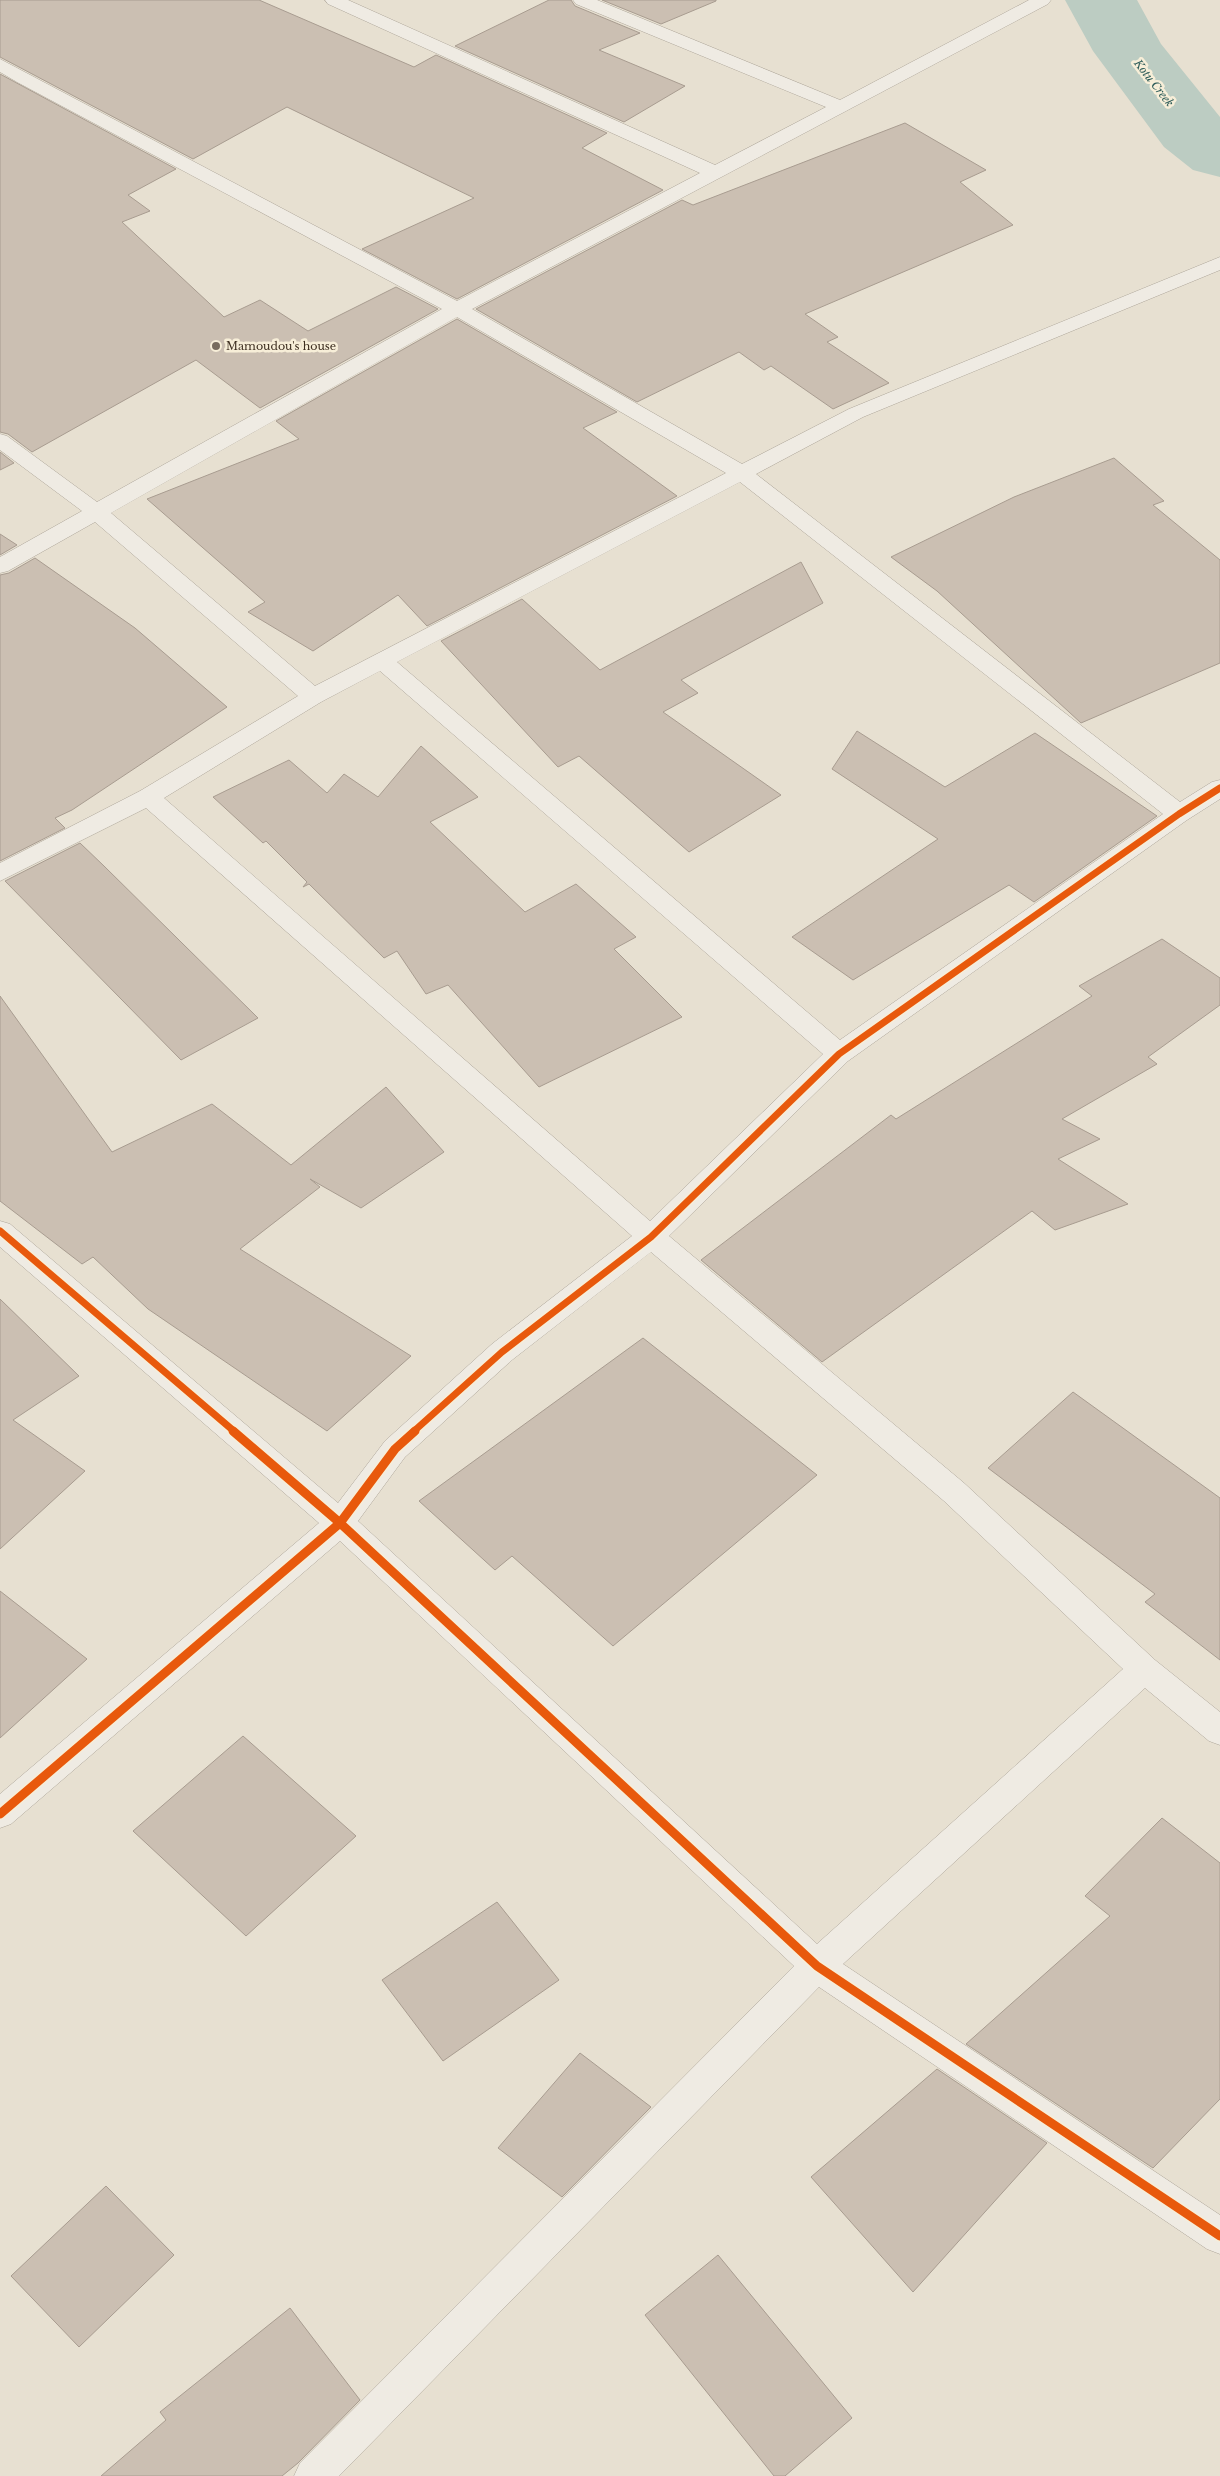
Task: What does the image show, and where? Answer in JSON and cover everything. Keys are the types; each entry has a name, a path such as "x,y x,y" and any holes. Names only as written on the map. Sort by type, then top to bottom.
{"street":[{"path":"334,0 716,173"},
{"path":"582,0 839,106"},
{"path":"0,566 98,513 457,309 1042,0"},
{"path":"0,64 457,309 742,473 1179,814"},
{"path":"0,873 148,797 313,697 856,413 1220,263"},
{"path":"0,440 98,513 313,697"},
{"path":"383,662 839,1054"},
{"path":"0,1814 340,1523 396,1449 502,1352 651,1237 839,1054 1179,814 1220,788"},
{"path":"148,797 651,1237 954,1492 1144,1669 1220,1731"},
{"path":"0,1231 340,1523 817,1966 1220,2236"},
{"path":"313,2476 817,1966 1144,1669"}],"building":[{"path":"0,0 259,0 414,67 436,55 607,133 582,148 663,190 457,299 362,249 474,198 287,107 193,159 0,57"},
{"path":"549,0 571,0 575,6 640,33 599,50 685,86 624,122 455,46"},
{"path":"602,0 716,0 716,1 661,24"},
{"path":"0,74 176,169 128,195 150,211 122,222 224,317 260,300 308,331 396,287 438,309 260,408 196,360 32,452 8,434 0,432"},
{"path":"905,123 986,170 960,182 1013,225 805,314 838,337 827,342 889,383 833,409 771,366 764,370 739,352 637,402 476,309 682,200 693,205"},
{"path":"457,319 617,412 583,428 677,496 427,626 398,595 313,651 248,612 265,602 147,499 299,439 276,421"},
{"path":"0,452 14,463 0,470"},
{"path":"1114,458 1164,501 1153,505 1220,560 1220,663 1081,723 937,591 891,557 1014,497"},
{"path":"0,534 17,545 0,555"},
{"path":"35,558 135,628 227,707 72,810 55,818 65,828 0,861 0,575 9,573"},
{"path":"801,562 823,603 681,680 698,693 663,712 781,795 689,852 579,756 558,767 441,641 522,599 600,670"},
{"path":"857,731 945,787 1035,733 1157,816 1034,902 1009,885 853,980 792,937 938,839 832,769"},
{"path":"421,746 478,797 430,822 525,912 576,884 636,937 614,949 682,1017 539,1087 448,985 426,994 397,951 384,958 309,884 303,887 307,882 266,841 263,843 213,797 289,760 327,793 344,774 378,797"},
{"path":"80,843 258,1018 181,1060 5,881"},
{"path":"1162,939 1220,978 1220,1005 1148,1057 1157,1064 1062,1119 1100,1139 1058,1159 1128,1204 1055,1230 1032,1211 822,1362 701,1260 891,1115 896,1119 1092,996 1079,986"},
{"path":"0,996 112,1152 212,1104 291,1165 386,1087 444,1152 361,1208 310,1179 320,1187 240,1249 411,1356 327,1431 148,1309 93,1257 82,1264 0,1201"},
{"path":"0,1299 79,1376 13,1420 85,1471 0,1549"},
{"path":"643,1338 817,1475 613,1646 512,1556 495,1570 419,1501"},
{"path":"1073,1392 1220,1498 1220,1660 1145,1602 1155,1594 988,1468"},
{"path":"0,1591 87,1659 0,1738"},
{"path":"243,1736 356,1836 246,1936 133,1831"},
{"path":"1162,1818 1220,1863 1220,2099 1153,2168 966,2044 1110,1916 1085,1896"},
{"path":"497,1902 559,1980 443,2061 382,1980"},
{"path":"580,2053 651,2107 562,2197 498,2148"},
{"path":"937,2069 1047,2143 913,2292 811,2177"},
{"path":"106,2186 174,2255 79,2347 11,2276"},
{"path":"718,2255 852,2418 785,2476 774,2476 645,2315"},
{"path":"290,2308 360,2400 298,2463 282,2476 101,2476 166,2420 160,2412"}],"waterway":[{"name":"Kotu Creek","path":"1101,0 1129,51 1191,131 1220,154"}],"cycle path":[{"path":"0,1814 340,1523 395,1449 502,1352 651,1237 839,1054 1179,814 1220,788"},
{"path":"0,1231 340,1523 817,1966 1220,2236"}],"place":[{"name":"Mamoudou's house","path":"216,346"}]}
